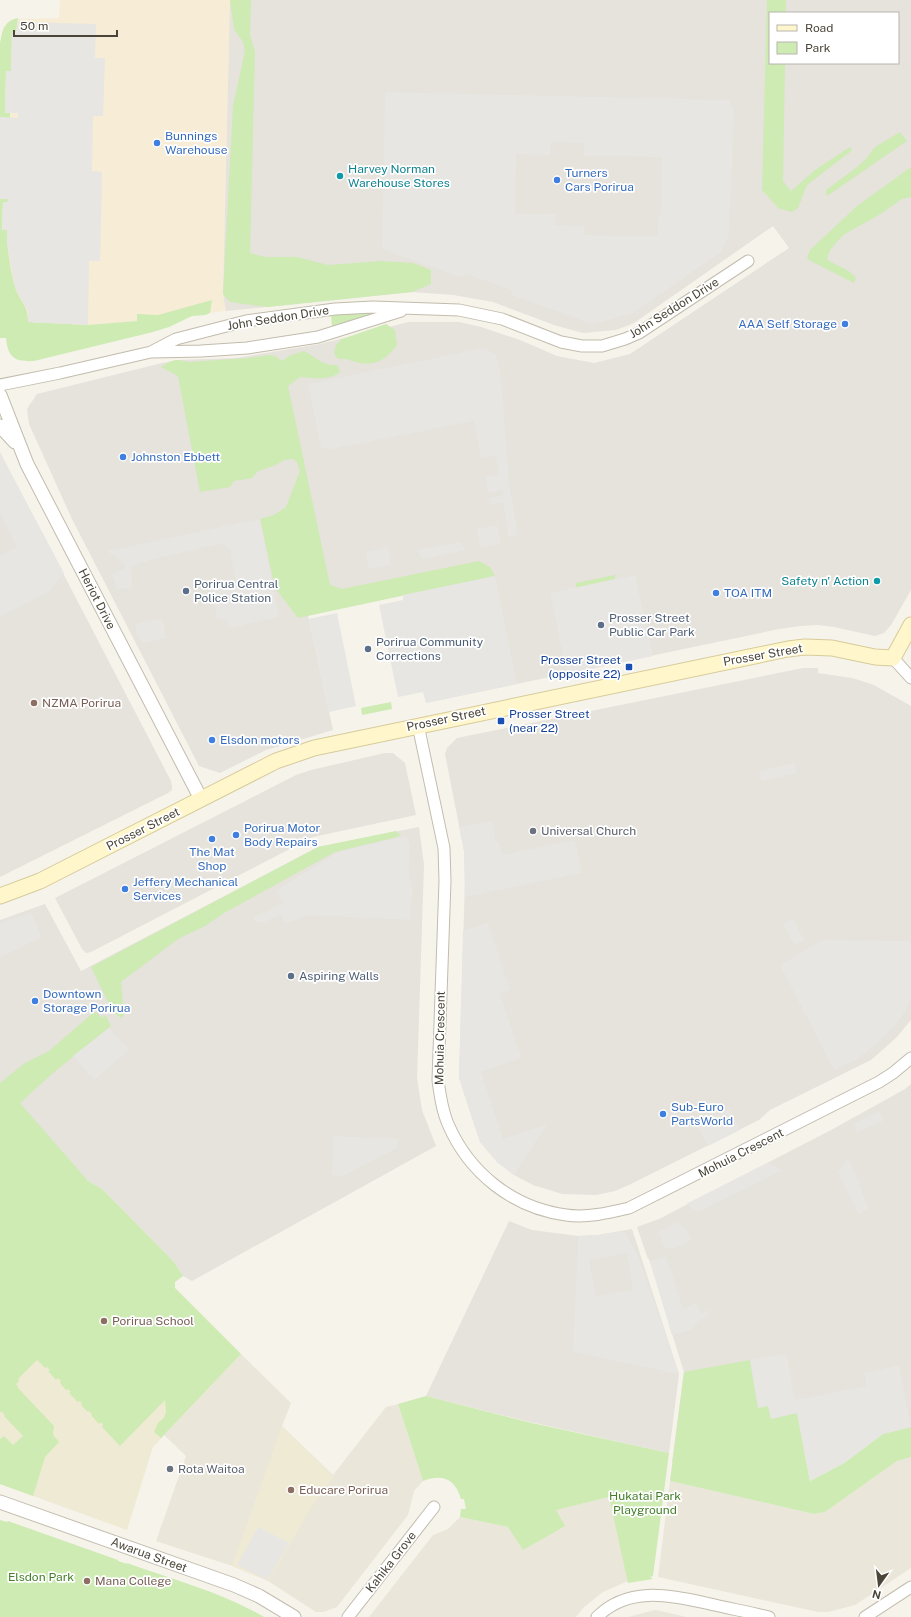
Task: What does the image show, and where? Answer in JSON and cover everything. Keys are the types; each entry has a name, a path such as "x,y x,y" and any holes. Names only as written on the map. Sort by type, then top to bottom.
{"main road":[{"path":"893,658 911,625"},
{"name":"Prosser Street","path":"0,896 40,881 276,761 336,743 788,649 805,647 832,648 875,657 893,658"}],"street":[{"name":"John Seddon Drive","path":"151,352 176,339 246,321 335,309 373,307 459,310 502,319 561,342 582,346 602,346 639,333 748,260"},
{"name":"John Seddon Drive","path":"0,385 151,352 247,348 318,337 410,308"},
{"name":"Heriot Drive","path":"0,395 19,446 201,799"},
{"path":"0,426 19,446"},
{"path":"893,658 911,678"},
{"name":"Mohuia Crescent","path":"418,725 444,848 445,881 438,1080 440,1099 448,1124 462,1150 488,1181 508,1195 533,1207 565,1215 595,1215 629,1208 646,1201 879,1082 911,1058"},
{"name":"Awarua Street","path":"0,1502 234,1585 258,1596 294,1617"},
{"name":"Kahika Grove","path":"348,1617 434,1507"},
{"path":"865,1617 911,1587"},
{"path":"597,1617 613,1605 627,1598 651,1594 672,1596 769,1617"}],"shaded area":[{"path":"60,0 230,0 223,294 226,311 91,325 34,322 0,338 0,45 3,29 8,22 15,19 59,18"},
{"path":"230,0 911,0 911,590 891,625 884,633 875,636 834,627 817,625 779,629 426,703 403,595 308,615 333,730 266,750 220,773 199,766 72,519 29,424 27,409 37,394 162,363 178,360 236,358 320,344 409,322 459,322 481,327 520,340 557,356 594,363 630,354 789,248 773,226 634,323 616,330 583,333 554,325 493,302 453,295 412,292 226,311 223,294"},
{"path":"18,22 96,24 95,58 105,58 103,116 93,116 92,171 102,172 102,185 100,261 89,261 88,325 28,322 28,311 15,288 7,243 7,230 2,230 3,202 8,202 7,199 0,199 0,117 18,118 18,113 5,113 6,71 11,71 12,33 16,32"},
{"path":"385,92 728,100 734,108 729,235 721,252 633,313 592,324 512,295 512,290 466,274 459,277 382,249","holes":["551,142 584,143 584,156 662,157 661,216 658,217 658,236 585,235 584,226 555,225 555,214 515,214 516,154 550,155"]},
{"path":"484,348 496,355 501,377 509,482 518,535 509,537 503,502 491,505 489,498 503,495 502,490 488,493 485,477 499,474 496,456 481,458 474,421 332,449 321,448 308,384"},
{"path":"0,452 171,781 172,790 0,877"},
{"path":"0,453 64,573 50,591 0,617 0,556 17,547 0,514"},
{"path":"260,519 279,617 229,628 227,620 217,619 211,589 236,583 230,550 226,546 219,544 150,560 132,566 131,576 133,587 117,590 112,574 126,568 120,560 107,551"},
{"path":"497,525 501,543 480,547 477,529"},
{"path":"460,542 466,550 422,559 416,550"},
{"path":"388,547 391,565 369,569 366,552"},
{"name":"Prosser Street Public Car Park","path":"635,575 653,656 567,674 550,593"},
{"path":"495,576 517,684 426,703 423,692 398,697 379,605 403,600 403,595"},
{"path":"337,613 356,706 329,712 309,619"},
{"path":"162,619 166,638 142,643 137,634 135,624"},
{"path":"803,668 818,668 818,673 852,678 874,685 911,706 911,1020 896,1038 871,1060 770,1110 759,1120 615,1191 596,1195 562,1194 533,1185 514,1175 497,1162 480,1142 459,1078 465,880 464,851 445,754 447,748 457,738"},
{"path":"385,753 393,753 405,763 416,815 313,837 91,952 86,953 82,949 55,898 296,775 311,770"},
{"path":"795,763 797,773 761,781 759,771"},
{"path":"492,821 496,842 499,842 502,855 575,840 582,873 465,897 464,851 459,827"},
{"path":"419,827 424,865 417,1078 422,1110 436,1146 192,1281 183,1276 173,1261 102,1189 88,1181 0,1104 0,920 45,904 81,971 318,847"},
{"path":"406,836 410,844 409,869 412,891 410,920 309,915 284,924 281,915 264,922 256,922 253,918 283,903 277,890 338,852"},
{"path":"31,913 42,937 0,957 0,923"},
{"path":"793,919 804,940 794,945 783,924"},
{"path":"488,923 510,990 500,993 521,1058 481,1072 503,1139 547,1124 514,1175 497,1162 480,1142 459,1078 463,930"},
{"path":"823,940 909,941 911,944 911,1000 906,1010 896,1024 877,1044 855,1060 834,1070 780,965"},
{"path":"109,1028 129,1050 94,1080 73,1056"},
{"path":"911,1084 911,1437 672,1462 684,1372 649,1259 637,1227 659,1219 833,1129 905,1089"},
{"name":"Porirua School","path":"0,1104 88,1181 102,1189 173,1261 183,1276 175,1282 175,1288 241,1354 153,1447 127,1530 0,1484"},
{"path":"729,1109 740,1130 708,1146 697,1125"},
{"path":"879,1111 884,1120 857,1133 853,1124"},
{"path":"333,1136 398,1139 397,1148 343,1176 332,1175"},
{"path":"848,1158 857,1177 868,1209 859,1215 838,1172"},
{"path":"767,1163 783,1170 698,1212 686,1204"},
{"path":"509,1221 532,1230 578,1236 598,1235 632,1229 679,1374 669,1453 526,1421 426,1396"},
{"path":"678,1222 687,1231 692,1240 673,1249 664,1248 659,1232"},
{"path":"624,1231 638,1255 679,1374 573,1352 578,1236","holes":["627,1253 633,1290 596,1296 589,1260"]},
{"path":"666,1256 683,1309 696,1303 701,1313 707,1310 710,1315 699,1321 690,1330 672,1335 650,1261"},
{"path":"241,1354 291,1403 282,1426 333,1475 386,1407 398,1404 423,1481 414,1491 408,1515 337,1607 323,1612 316,1612 268,1581 232,1566 156,1541 186,1456 164,1435"},
{"path":"786,1354 795,1400 866,1386 864,1373 899,1365 911,1427 883,1434 844,1463 810,1481 797,1413 771,1419 768,1406 758,1408 750,1360"},
{"name":"Educare Porirua","path":"282,1426 334,1477 313,1504 269,1581 232,1566"},
{"path":"911,1457 911,1568 855,1605 828,1612 818,1612 658,1577 670,1481 814,1514 825,1512 897,1461"},
{"path":"609,1497 628,1581 603,1592 583,1608 576,1617 369,1617 433,1535 448,1529 460,1517 508,1527 555,1510"},
{"path":"258,1527 289,1543 268,1580 237,1565"},
{"path":"656,1610 687,1617 628,1617"}],"green space":[{"path":"230,0 251,0 250,35 255,52 250,253 265,257 297,257 328,265 381,261 413,263 431,270 431,284 412,292 268,307 230,302 223,294 233,106 245,51 243,42 234,29"},
{"path":"767,0 786,0 786,12 769,12 769,64 785,64 783,181 791,191 815,170 850,147 852,150 807,185 798,208 792,212 778,208 762,190"},
{"path":"18,18 16,32 12,34 11,71 6,71 5,113 10,113 10,118 0,117 0,45 6,24 13,19"},
{"path":"900,132 907,141 827,196 826,190 856,168 866,159 875,147"},
{"path":"911,167 911,197 902,199 879,215 843,235 830,250 827,259 853,275 856,278 854,283 807,259 810,250 857,206"},
{"path":"0,199 8,199 8,202 3,202 2,230 7,230 8,251 13,280 17,292 27,311 28,322 88,325 137,321 137,314 158,315 212,300 210,313 192,316 169,327 153,332 34,361 22,361 17,359 11,354 6,338 0,338"},
{"path":"375,312 375,314 332,327 331,314"},
{"path":"386,324 395,330 397,345 389,355 380,361 369,364 346,359 338,359 334,353 336,345 342,339"},
{"path":"304,351 323,363 337,365 340,372 326,378 300,377 288,386 330,585 342,589 479,561 490,567 495,576 298,618 275,588 260,519 274,515 286,507 300,471 298,464 294,459 284,460 276,465 258,471 252,478 234,481 230,487 200,492 178,376 161,367 171,361 177,360 188,362 269,355 275,356 282,361 289,356"},
{"path":"615,575 615,579 576,588 576,583"},
{"path":"391,702 392,709 362,715 361,708"},
{"path":"396,831 401,836 335,852 224,913 205,926 178,939 121,982 124,1016 121,1018 113,1012 91,967 318,847"},
{"name":"Porirua School","path":"97,1012 100,1017 106,1016 111,1026 53,1073 20,1103 88,1181 102,1189 173,1261 183,1276 175,1282 175,1288 241,1354 161,1438 154,1432 158,1423 164,1418 166,1412 165,1400 120,1446 102,1427 103,1425 101,1422 99,1424 91,1415 92,1414 81,1405 82,1403 79,1401 78,1402 69,1393 71,1392 68,1389 66,1390 60,1383 61,1381 58,1378 56,1380 48,1371 50,1370 47,1367 45,1368 37,1360 18,1379 19,1381 16,1384 18,1386 17,1387 54,1426 53,1435 59,1442 45,1457 33,1496 0,1484 0,1439 4,1436 13,1445 23,1436 4,1416 5,1415 0,1412 0,1083 25,1063 49,1051 93,1013"},
{"path":"750,1360 758,1407 768,1406 771,1419 797,1413 810,1481 844,1463 883,1434 911,1427 911,1457 897,1461 825,1512 814,1514 670,1481 684,1372"},
{"name":"Hukatai Park Playground","path":"426,1396 532,1423 669,1453 653,1576 650,1577 653,1579 628,1583 609,1497 556,1510 565,1526 523,1550 508,1527 460,1517 461,1509 466,1509 464,1499 461,1499 455,1486 451,1482 442,1478 423,1481 398,1404"},
{"name":"Elsdon Park","path":"0,1520 8,1521 118,1561 214,1593 264,1617 0,1617"}],"place":[{"name":"Bunnings Warehouse","path":"157,143"},
{"name":"Harvey Norman Warehouse Stores","path":"340,176"},
{"name":"Turners Cars Porirua","path":"557,180"},
{"name":"AAA Self Storage","path":"845,324"},
{"name":"Johnston Ebbett","path":"123,457"},
{"name":"Safety n' Action","path":"877,581"},
{"name":"Porirua Central Police Station","path":"186,591"},
{"name":"TOA ITM","path":"716,593"},
{"name":"Prosser Street Public Car Park","path":"601,625"},
{"name":"Porirua Community Corrections","path":"368,649"},
{"name":"Prosser Street (opposite 22)","path":"629,667"},
{"name":"NZMA Porirua","path":"34,703"},
{"name":"Prosser Street (near 22)","path":"501,721"},
{"name":"Elsdon motors","path":"212,740"},
{"name":"Universal Church","path":"533,831"},
{"name":"Porirua Motor Body Repairs","path":"236,835"},
{"name":"The Mat Shop","path":"212,839"},
{"name":"Jeffery Mechanical Services","path":"125,889"},
{"name":"Aspiring Walls","path":"291,976"},
{"name":"Downtown Storage Porirua","path":"35,1001"},
{"name":"Sub-Euro PartsWorld","path":"663,1114"},
{"name":"Porirua School","path":"104,1321"},
{"name":"Rota Waitoa","path":"170,1469"},
{"name":"Educare Porirua","path":"291,1490"},
{"name":"Mana College","path":"87,1581"}]}
